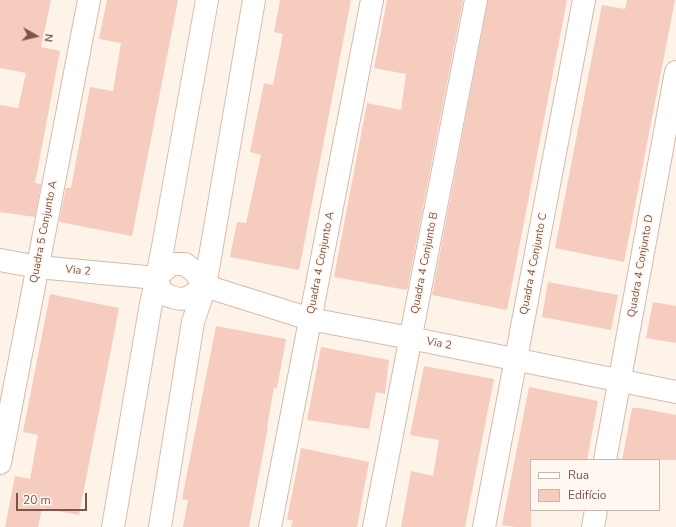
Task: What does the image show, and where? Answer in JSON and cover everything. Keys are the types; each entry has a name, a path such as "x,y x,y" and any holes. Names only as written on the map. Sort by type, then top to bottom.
{"street":[{"name":"Quadra 5 Conjunto A","path":"0,463 89,0"},
{"path":"113,527 150,309 162,252 207,0"},
{"path":"160,527 193,322 207,277 254,0"},
{"name":"Quadra 4 Conjunto A","path":"270,527 372,0"},
{"name":"Quadra 4 Conjunto B","path":"374,527 476,0"},
{"name":"Quadra 4 Conjunto C","path":"484,527 584,0"},
{"name":"Quadra 4 Conjunto D","path":"606,459 676,72"},
{"name":"Via 2","path":"0,260 38,267 156,278"},
{"path":"156,278 171,264 185,264 195,272 207,277"},
{"name":"Via 2","path":"207,277 310,319 676,392"},
{"path":"156,278 162,293 175,299 189,298 207,277"},
{"path":"593,527 596,511"}],"building":[{"path":"0,0 51,0 41,47 60,51 35,183 41,184 35,217 0,212 0,105 18,108 26,73 0,68"},
{"path":"107,0 178,0 132,236 59,222 66,188 71,188 90,87 113,91 121,43 99,39"},
{"path":"280,0 351,0 299,270 230,257 237,222 246,223 261,155 250,152 264,83 273,85 283,34 274,32"},
{"path":"387,0 463,0 407,290 334,277 367,103 401,110 406,74 374,68"},
{"path":"488,0 567,0 507,310 432,295"},
{"path":"627,0 675,0 624,262 555,248 602,5 625,9"},
{"path":"548,282 618,295 611,330 542,317"},
{"path":"50,294 119,308 79,515 42,508 38,527 5,527 15,476 30,479 38,435 23,432"},
{"path":"653,302 676,306 676,343 646,338"},
{"path":"216,326 286,339 277,388 274,387 249,527 183,527 188,500 182,499"},
{"path":"321,347 389,360 385,394 376,392 369,429 307,420"},
{"path":"424,366 494,379 465,527 401,527 411,471 433,476 439,440 410,435"},
{"path":"529,387 598,401 587,459 530,459 531,527 502,525"},
{"path":"632,408 640,408 676,415 676,460 622,459"},
{"path":"301,448 369,462 357,527 291,527 293,521 287,519"}]}
